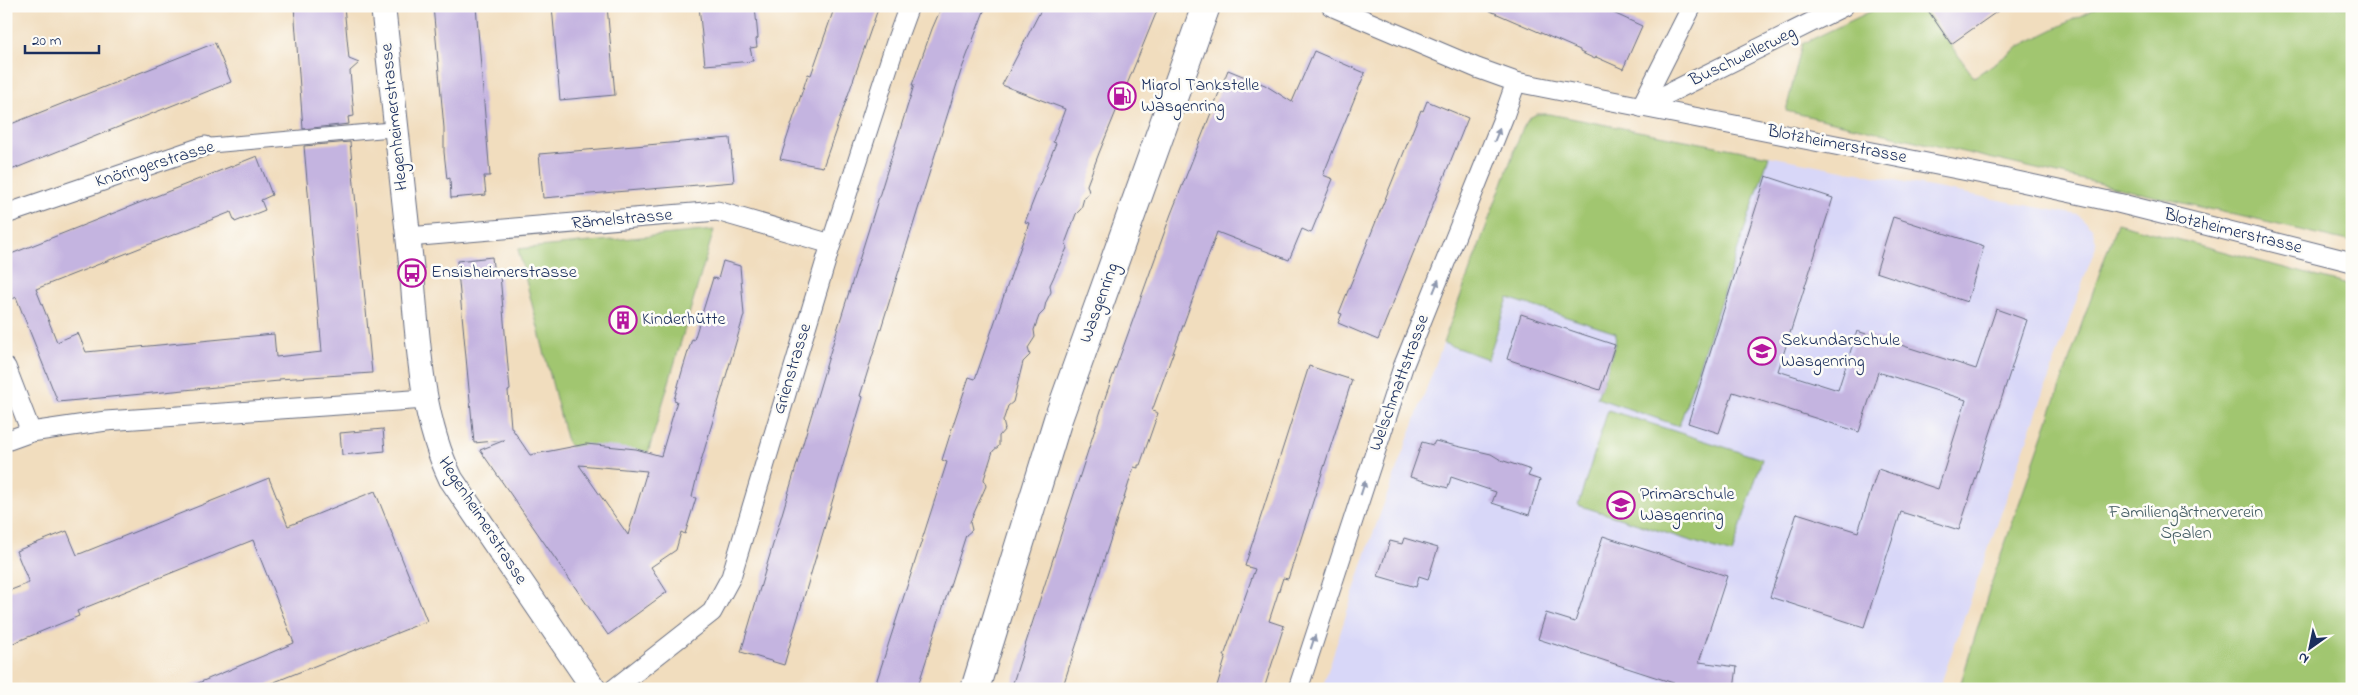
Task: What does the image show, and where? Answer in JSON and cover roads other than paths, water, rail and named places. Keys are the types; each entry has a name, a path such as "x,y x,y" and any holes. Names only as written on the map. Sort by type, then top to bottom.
{"main road":[{"name":"Wasgenring","path":"975,689 1058,419 1206,6"}],"street":[{"name":"Hegenheimerstrasse","path":"383,6 426,399 438,452 451,479 594,689"},
{"name":"Grienstrasse","path":"614,689 712,612 731,577 831,244 898,36 910,6"},
{"name":"Blotzheimerstrasse","path":"1331,6 1477,68 1516,82 2003,178 2118,203 2352,262"},
{"path":"1640,107 1692,6"},
{"name":"Buschweilerweg","path":"1640,107 1844,6"},
{"name":"Welschmattstrasse","path":"1298,689 1403,367 1516,82"},
{"name":"Knöringerstrasse","path":"6,214 205,146 397,129"},
{"name":"Rämelstrasse","path":"408,237 718,212 831,244"},
{"path":"6,368 31,432"},
{"path":"6,441 31,432 106,420 426,399"}],"place":[{"name":"Migrol Tankstelle Wasgenring","path":"1122,96"},
{"name":"Ensisheimerstrasse","path":"412,273"},
{"name":"Kinderhütte","path":"623,320"},
{"name":"Sekundarschule Wasgenring","path":"1762,351"},
{"name":"Primarschule Wasgenring","path":"1621,505"}],"park label":[{"name":"Familiengärtnerverein Spalen","path":"2186,523"}]}
